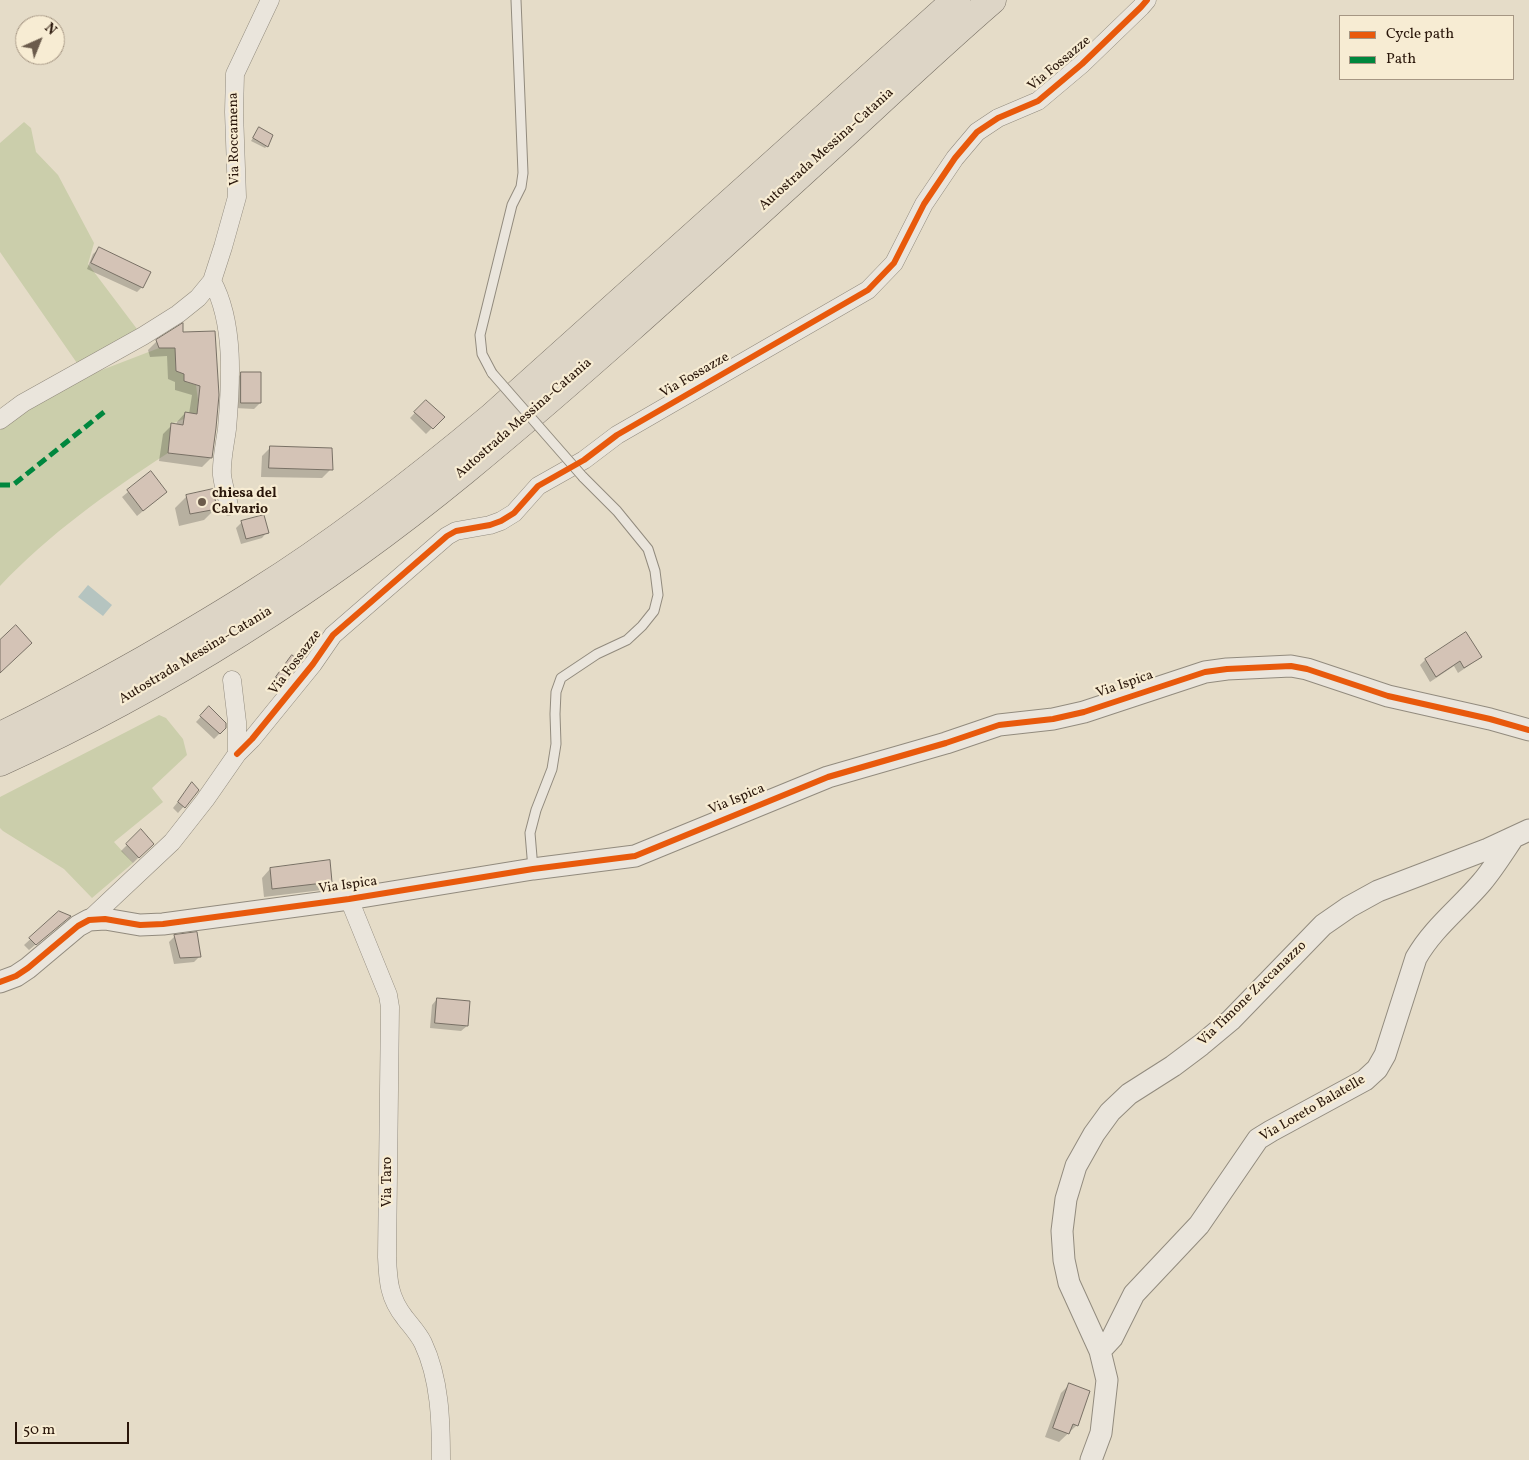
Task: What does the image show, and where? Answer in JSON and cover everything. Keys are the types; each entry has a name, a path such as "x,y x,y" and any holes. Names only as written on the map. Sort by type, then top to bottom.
{"highway":[{"name":"Autostrada Messina-Catania","path":"0,736 32,721 189,634 258,592 384,504 493,416 956,0"},
{"name":"Autostrada Messina-Catania","path":"0,762 45,742 106,710 204,654 330,572 397,524 572,379 697,269 992,0"}],"street":[{"name":"Via Roccamena","path":"0,420 22,403 143,336 178,314 198,298 212,282 236,197 235,74 270,0"},
{"name":"Via Fossazze","path":"236,754 252,739 313,664 333,635 447,536 456,531 490,525 501,521 514,513 538,486 584,460 617,435 868,290 894,263 924,204 955,158 978,132 998,118 1038,101 1082,64 1146,0"},
{"path":"212,282 223,311 229,347 229,406 222,475 229,506"},
{"name":"Via Ispica","path":"89,920 105,918 140,924 163,924 348,900 533,869 635,856 828,776 946,743 999,725 1053,719 1084,712 1205,672 1291,666 1307,669 1388,696 1490,719"},
{"path":"0,982 16,976 28,968 78,926 89,920 172,842 205,800 236,754 236,722 232,680"},
{"path":"1490,719 1529,730"},
{"path":"1490,719 1529,738"},
{"path":"1514,837 1529,817"},
{"name":"Via Timone Zaccanazzo","path":"1100,1351 1068,1283 1062,1231 1066,1199 1076,1166 1094,1134 1110,1112 1129,1094 1201,1046 1230,1020 1323,926 1348,907 1378,891 1514,837"},
{"name":"Via Loreto Balatelle","path":"1100,1351 1112,1338 1134,1294 1199,1224 1258,1139 1365,1080 1377,1069 1392,1037 1416,958 1434,932 1482,882 1514,837"},
{"path":"1472,855 1482,882"},
{"name":"Via Taro","path":"348,900 388,995 390,1008 386,1257 388,1283 393,1300 419,1335 424,1345 432,1371 440,1406 441,1460"},
{"path":"1091,1460 1101,1433 1107,1380 1100,1351"}],"lane":[{"path":"516,0 523,173 521,188 512,205 480,335 482,354 492,373 583,477 617,511 648,549 656,571 658,595 654,611 627,640 597,654 561,678 556,692 556,744 552,769 536,810 530,833 533,869"}],"green space":[{"path":"24,122 31,128 36,152 58,175 94,243 88,264 137,329 79,366 0,252 0,143"},
{"path":"159,348 175,348 184,374 184,381 196,385 197,414 171,424 168,453 123,483 59,531 0,586 0,430 28,410 94,373"},
{"path":"159,715 166,718 183,739 187,755 152,788 163,802 114,842 133,863 92,898 64,869 0,828 0,797"}],"shaded area":[{"path":"88,585 112,605 103,616 78,597"}],"building":[{"path":"259,127 273,135 268,147 253,138"},
{"path":"99,247 151,272 143,288 91,263"},
{"path":"183,323 183,332 215,331 219,395 212,458 168,453 171,423 183,425 185,412 197,414 200,386 184,381 184,374 176,371 175,348 159,348 156,340"},
{"path":"241,372 261,372 261,403 241,403"},
{"path":"426,400 445,417 433,429 414,412"},
{"path":"270,446 332,448 333,470 269,468"},
{"path":"151,471 167,492 143,511 127,490"},
{"name":"chiesa del Calvario","path":"213,489 217,509 190,514 186,495"},
{"path":"264,515 269,533 246,539 241,521"},
{"path":"16,625 32,643 0,673 0,640"},
{"path":"1466,632 1482,657 1464,668 1460,661 1436,677 1425,659"},
{"path":"292,655 301,662 284,683 276,677"},
{"path":"209,706 226,723 226,728 220,734 200,716"},
{"path":"192,782 199,790 185,808 178,802"},
{"path":"141,829 154,844 139,858 126,844"},
{"path":"330,860 332,882 272,889 270,868"},
{"path":"59,911 71,916 36,945 29,938"},
{"path":"197,932 201,957 180,958 174,935"},
{"path":"437,998 470,1001 468,1026 435,1023"},
{"path":"1069,1383 1090,1391 1078,1426 1073,1424 1069,1434 1053,1428"}],"marked path":[{"path":"0,485 13,485 104,412"}],"cycle path":[{"path":"237,754 252,739 313,664 333,635 447,536 456,531 490,525 501,521 514,513 538,486 584,460 617,435 868,290 894,263 924,204 955,158 977,132 998,118 1038,101 1082,64 1147,0"},
{"path":"0,982 16,976 28,968 78,926 89,920 105,919 140,925 163,924 349,899 533,869 635,856 828,777 946,743 999,725 1053,719 1084,712 1205,672 1291,666 1307,669 1388,696 1490,719 1529,730"}],"place":[{"name":"chiesa del Calvario","path":"202,502"}]}
